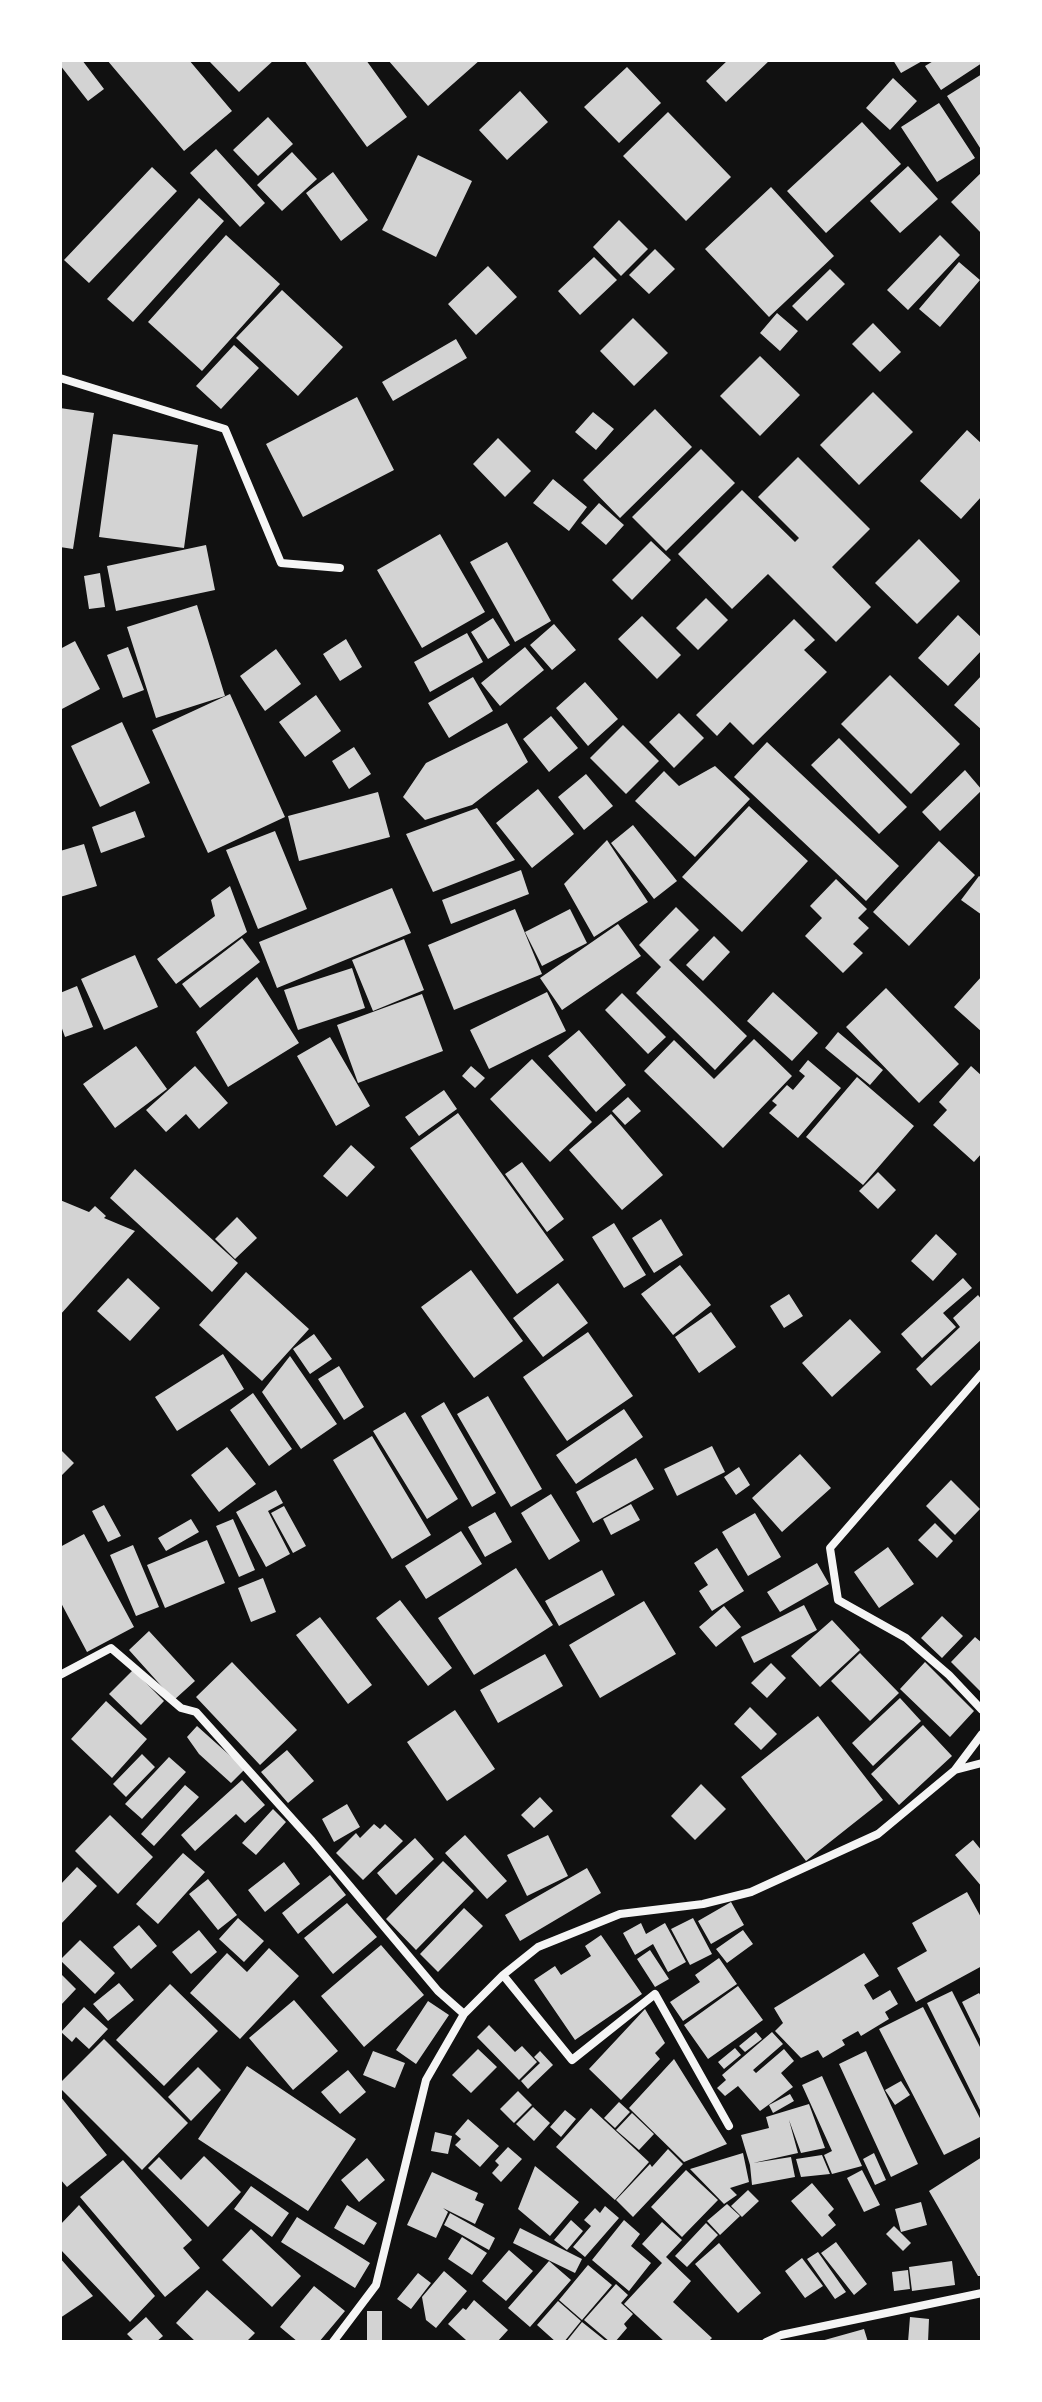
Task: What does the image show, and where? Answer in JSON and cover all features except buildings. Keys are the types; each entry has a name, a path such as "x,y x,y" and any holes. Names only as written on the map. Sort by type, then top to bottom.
{"street":[{"path":"60,378 225,429 281,563 340,568"},
{"path":"982,1373 830,1548 838,1600 906,1638 949,1675 982,1710"},
{"path":"60,1675 111,1648 181,1708 196,1712 303,1831 438,1991 464,2014"},
{"path":"333,2342 376,2285 426,2080 464,2014 503,1975 538,1947 620,1914 703,1904 751,1892 878,1834 955,1770 982,1734"},
{"path":"955,1770 982,1763"},
{"path":"503,1975 572,2060 655,1994 729,2126"},
{"path":"766,2342 781,2335 982,2293"},
{"path":"341,2334 349,2342"}]}
